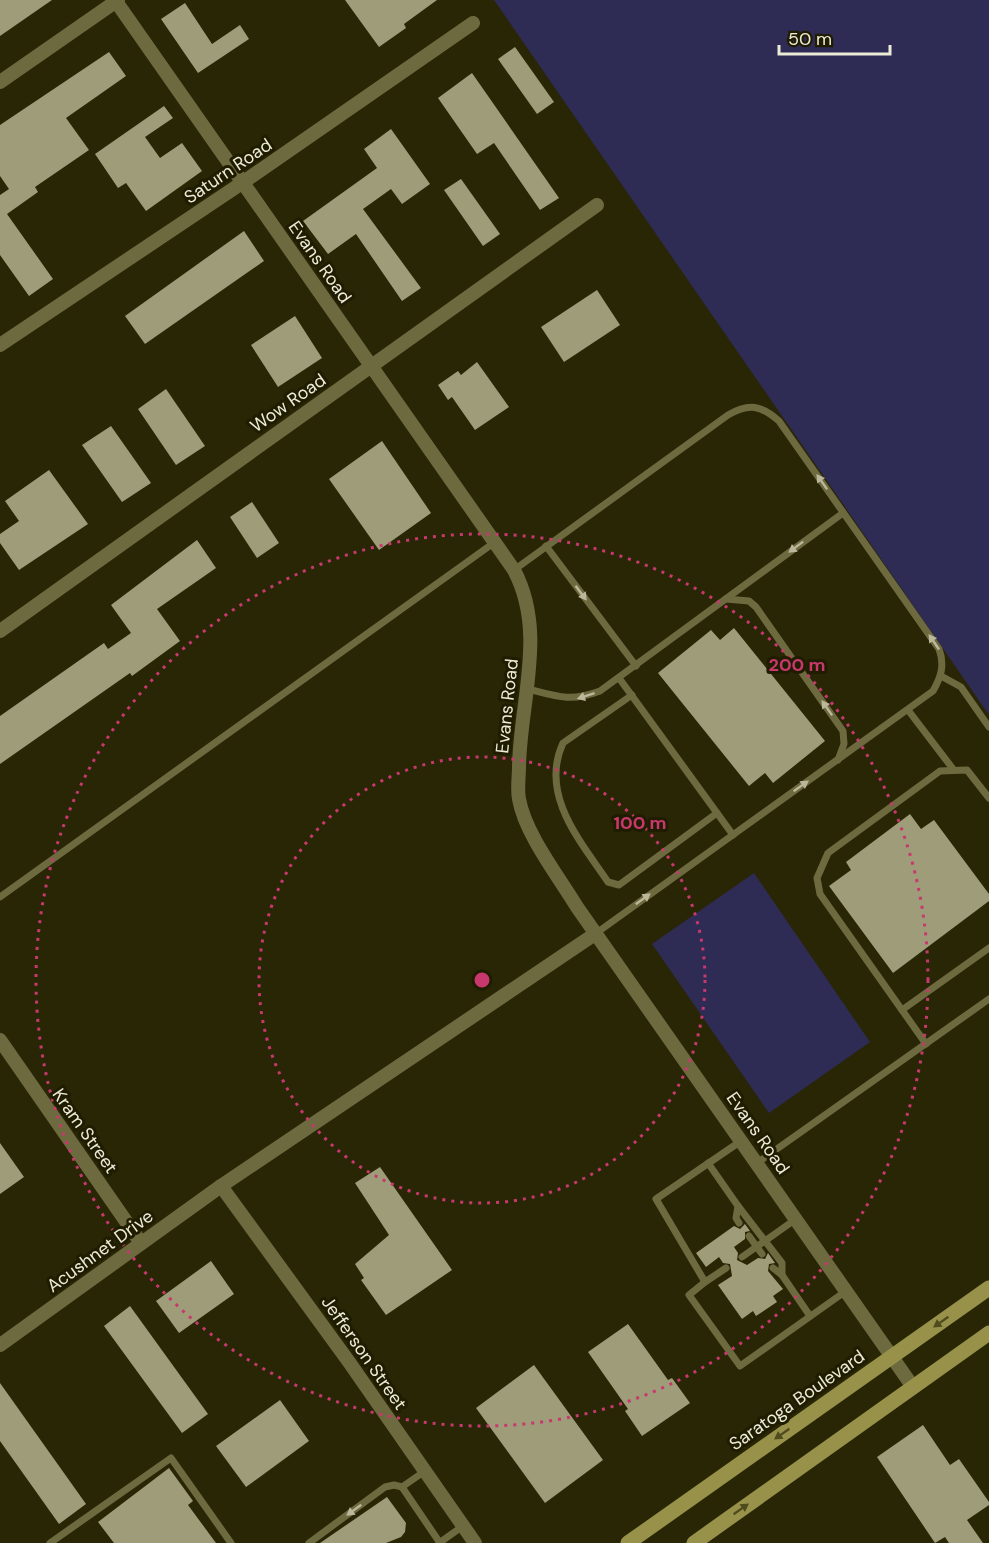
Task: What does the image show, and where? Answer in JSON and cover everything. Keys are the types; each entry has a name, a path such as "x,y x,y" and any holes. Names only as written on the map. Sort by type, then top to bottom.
{"main road":[{"name":"Saratoga Boulevard","path":"628,1543 989,1288"},
{"path":"694,1543 989,1334"}],"street":[{"path":"0,82 116,1"},
{"name":"Evans Road","path":"116,1 514,570 520,582 529,624 531,673 519,749 519,798 527,824 577,907 913,1387"},
{"name":"Saturn Road","path":"0,345 242,183 473,23"},
{"name":"Wow Road","path":"0,631 597,205"},
{"name":"Acushnet Drive","path":"0,1345 221,1186 596,934"},
{"name":"Kram Street","path":"0,1040 141,1243"},
{"name":"Jefferson Street","path":"221,1186 476,1543"}],"lane":[{"path":"514,570 744,406 757,406 779,422 939,649 943,659 941,676 933,691 596,934"},
{"path":"528,689 560,698 579,699 600,691 843,513"},
{"path":"0,897 495,542"},
{"path":"546,546 636,666"},
{"path":"726,599 749,601 756,607 843,731 844,744 838,760"},
{"path":"941,676 961,687 989,727"},
{"path":"619,678 733,835"},
{"path":"632,695 563,743 558,753 556,776 566,819 608,882 619,885 717,813"},
{"path":"908,710 953,769"},
{"path":"926,1044 820,894 817,878 828,853 940,771 967,770 989,798"},
{"path":"902,1010 989,948"},
{"path":"757,1163 989,999"},
{"path":"705,1282 656,1199 741,1141"},
{"path":"708,1163 782,1263 782,1275"},
{"path":"738,1206 736,1218 739,1223"},
{"path":"741,1257 796,1219"},
{"path":"749,1236 762,1254"},
{"path":"726,1268 688,1295 740,1366 846,1291"},
{"path":"773,1268 782,1275 810,1316"},
{"path":"50,1543 171,1458 231,1543"},
{"path":"402,1487 425,1471"},
{"path":"309,1543 386,1487 394,1485 402,1487 440,1543 463,1526"}],"shaded area":[{"path":"494,0 989,0 989,715"},
{"path":"754,873 870,1042 769,1113 652,944"}],"building":[{"path":"0,0 52,0 0,36"},
{"path":"345,0 437,0 404,24 406,28 379,47"},
{"path":"185,3 212,44 240,25 249,39 198,73 161,19"},
{"path":"515,47 554,102 537,114 498,59"},
{"path":"109,52 126,76 66,118 89,150 35,187 38,192 7,214 53,279 29,296 0,255 0,195 9,189 0,176 0,125"},
{"path":"472,73 559,198 540,210 494,143 477,154 438,98"},
{"path":"164,106 173,118 145,137 160,158 182,143 202,171 146,211 126,183 118,188 95,154"},
{"path":"391,129 430,184 402,204 391,189 363,209 421,288 402,301 356,234 328,254 303,221 377,168 364,149"},
{"path":"461,179 500,234 483,246 444,190"},
{"path":"244,231 264,261 145,344 125,316"},
{"path":"597,290 620,325 564,362 541,327"},
{"path":"295,316 322,358 278,387 251,345"},
{"path":"477,362 509,407 475,430 452,397 448,400 438,385 458,371 461,375"},
{"path":"166,389 205,446 176,465 138,409"},
{"path":"111,426 151,483 122,502 82,445"},
{"path":"382,441 431,513 379,550 329,479"},
{"path":"49,470 88,524 19,570 0,543 0,534 19,521 5,501"},
{"path":"252,502 279,543 257,558 230,517"},
{"path":"197,540 216,568 157,609 180,641 132,676 130,673 0,764 0,716 104,643 108,649 131,633 111,605"},
{"path":"734,628 825,741 773,783 765,773 749,786 658,673 711,630 720,640"},
{"path":"910,814 921,829 934,820 989,894 989,901 893,973 829,886 851,870 846,862"},
{"path":"0,1143 24,1177 0,1194"},
{"path":"380,1167 452,1270 386,1315 361,1280 364,1278 355,1264 389,1235 355,1183"},
{"path":"745,1224 750,1231 745,1232 745,1239 734,1247 738,1253 737,1260 747,1265 758,1258 765,1259 768,1253 775,1263 769,1264 768,1271 783,1289 773,1296 777,1302 756,1316 753,1311 742,1319 718,1285 732,1276 730,1264 723,1263 719,1257 706,1267 696,1253 734,1226 740,1229"},
{"path":"211,1261 234,1294 179,1333 156,1301"},
{"path":"130,1306 208,1414 182,1433 104,1326"},
{"path":"628,1324 668,1380 672,1378 690,1403 642,1436 625,1411 628,1409 588,1352"},
{"path":"534,1365 603,1460 545,1503 476,1408"},
{"path":"0,1383 86,1504 59,1524 0,1441"},
{"path":"280,1400 309,1441 246,1487 216,1446"},
{"path":"923,1425 950,1465 959,1459 989,1502 989,1505 967,1520 983,1543 949,1543 945,1537 935,1543 877,1457"},
{"path":"169,1468 193,1501 188,1505 216,1543 114,1543 98,1522"},
{"path":"387,1497 406,1523 405,1532 401,1537 386,1543 320,1543"}]}
